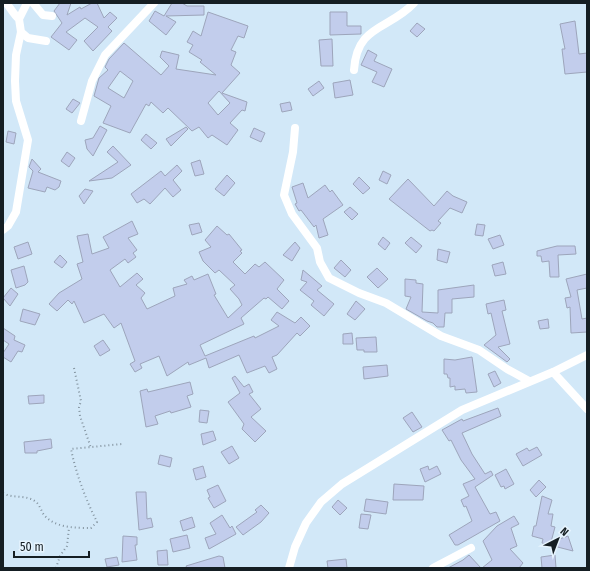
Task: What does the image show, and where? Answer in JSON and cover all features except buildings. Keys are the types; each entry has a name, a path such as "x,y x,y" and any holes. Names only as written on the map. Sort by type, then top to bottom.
{"street":[{"path":"6,3 11,8 12,13 19,19"},
{"path":"3,230 8,226 16,212 28,140 16,101 15,81 16,55 21,32 19,19 27,3"},
{"path":"33,3 43,14 52,16"},
{"path":"81,121 92,81 105,55 154,3"},
{"path":"354,70 355,56 362,41 375,30 400,15 414,3"},
{"path":"21,32 28,38 46,41"},
{"path":"295,128 284,195 292,214 317,248 320,262 329,278 359,294 386,303 441,336 479,350 529,381"},
{"path":"289,568 306,523 321,502 332,492 462,410 553,372 587,355"},
{"path":"553,372 587,409"},
{"path":"433,568 470,548"}],"path":[{"path":"74,368 81,401 79,406 80,416 91,448"},
{"path":"3,492 7,496 25,497 36,502 45,516 69,528 91,528 97,522 89,506 75,467 71,450 122,444"},
{"path":"56,568 60,556 67,546 69,528"}]}
